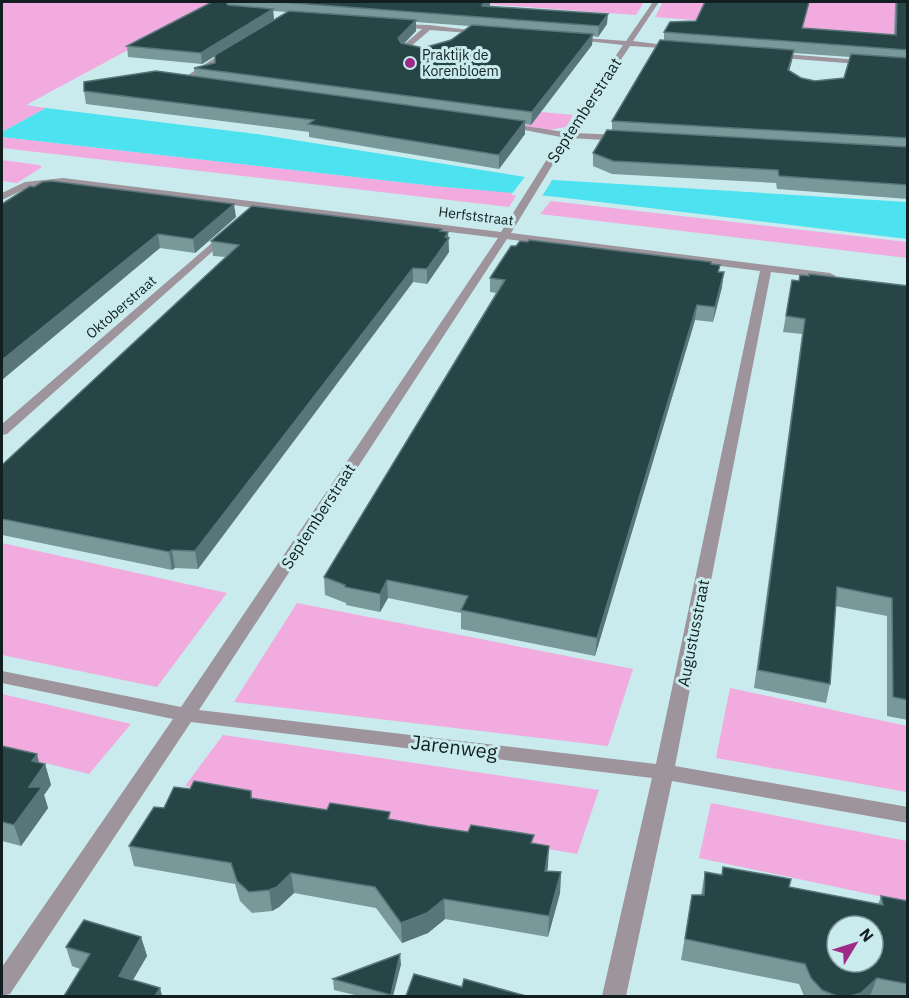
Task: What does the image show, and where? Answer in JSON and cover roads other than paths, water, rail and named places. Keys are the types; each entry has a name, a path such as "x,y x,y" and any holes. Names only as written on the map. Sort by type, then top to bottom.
{"street":[{"name":"Septemberstraat","path":"2,986 186,716 516,218 566,135 656,2"},
{"path":"382,24 493,33"},
{"path":"420,54 410,53 404,48 429,27"},
{"path":"457,41 470,31"},
{"path":"564,38 681,48"},
{"path":"199,84 176,81 243,44"},
{"path":"764,54 843,64 908,66"},
{"path":"500,125 566,135 634,139"},
{"name":"Herfststraat","path":"2,197 25,185 63,181 837,277"},
{"name":"Oktoberstraat","path":"2,431 260,205"},
{"name":"Augustusstraat","path":"614,996 684,681 766,269"},
{"name":"Jarenweg","path":"2,677 186,716 663,772 908,815"}],"water":[{"path":"46,108 257,134 538,179 907,202 907,239 558,197 434,186 2,137 2,132"}],"place":[{"name":"Praktijk de Korenbloem","path":"410,63"}]}
